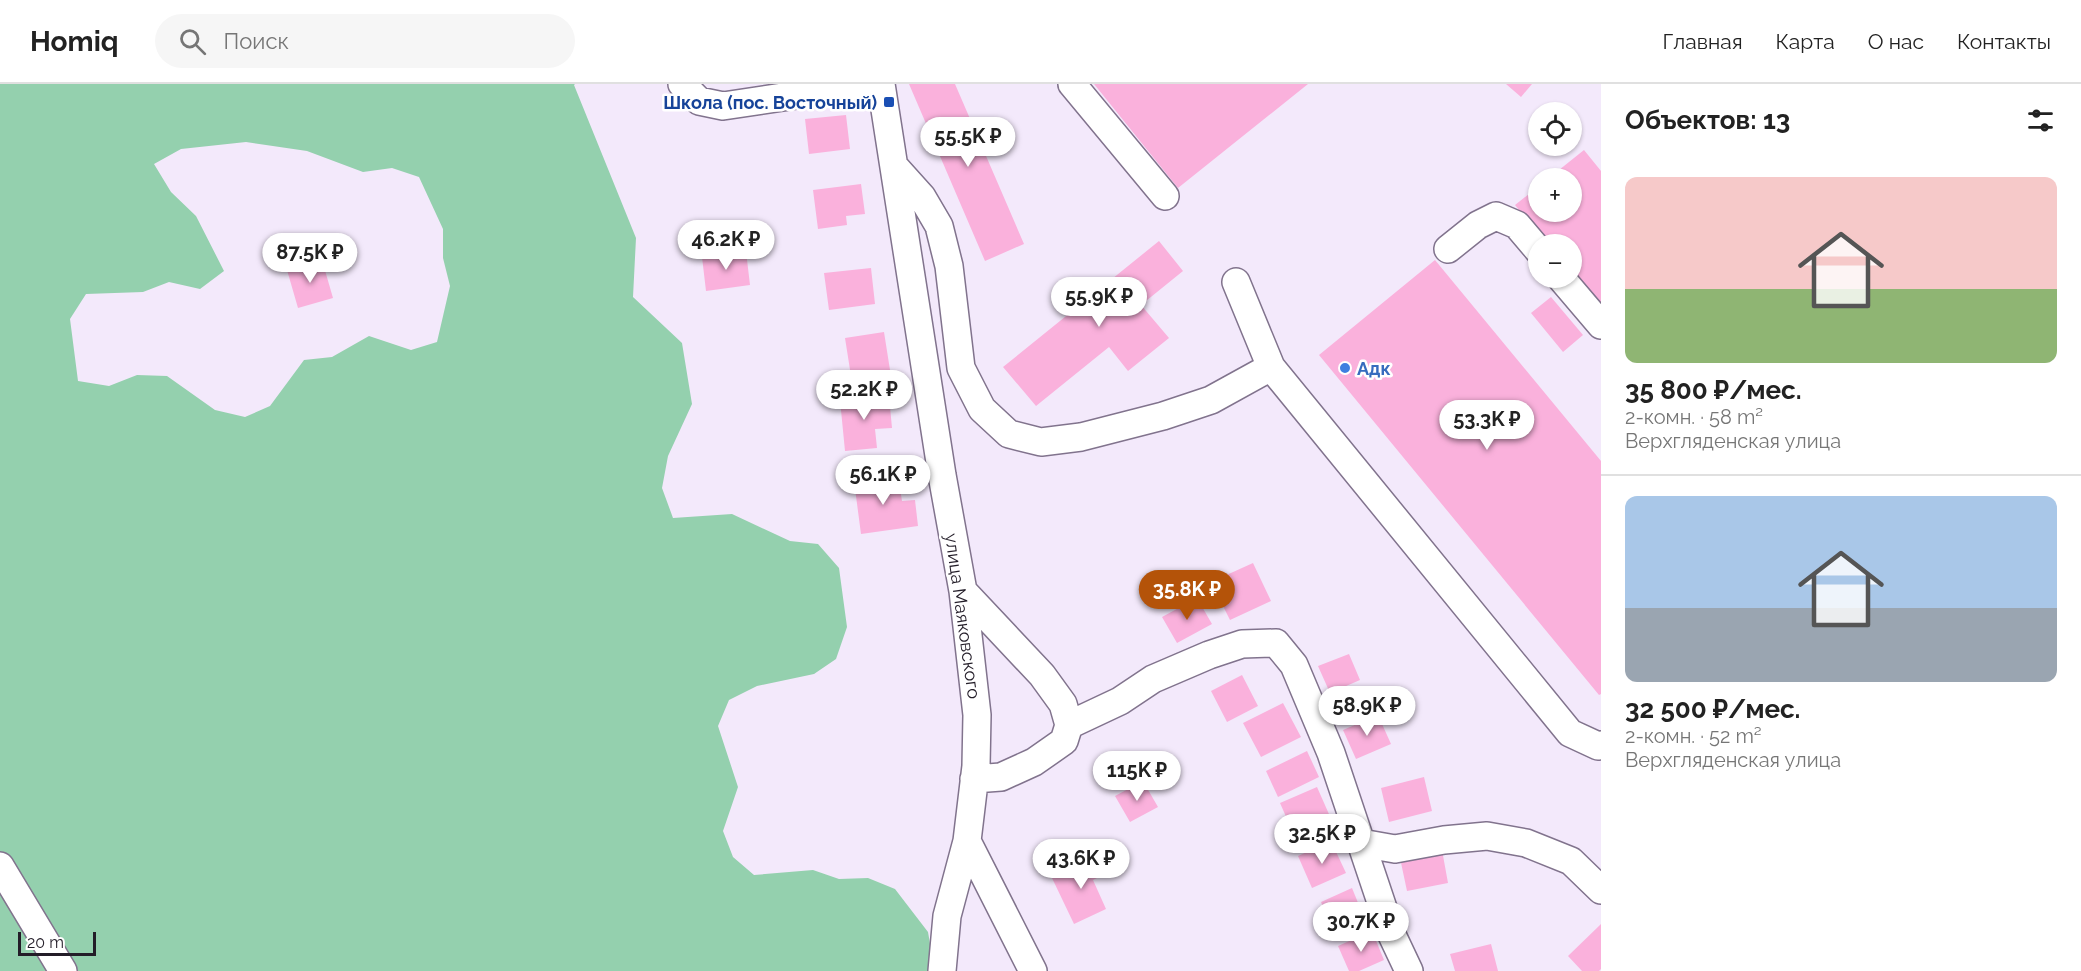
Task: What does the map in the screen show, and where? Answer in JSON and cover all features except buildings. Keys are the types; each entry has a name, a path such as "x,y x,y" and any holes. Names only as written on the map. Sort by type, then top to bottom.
{"street":[{"path":"682,84 699,101 723,106 870,84"},
{"name":"улица Маяковского","path":"881,84 942,475 963,591 977,715 974,778 967,841 947,916 942,971"},
{"path":"1072,84 1165,196"},
{"path":"895,167 922,197 939,226 949,266 961,368 982,409 1009,434 1041,442 1081,437 1163,417 1211,400 1271,367"},
{"path":"1448,249 1478,225 1496,216 1517,225 1528,238"},
{"path":"1236,282 1271,367 1570,733 1598,746 1601,745"},
{"path":"1570,288 1601,325"},
{"path":"963,591 1042,675 1063,704 1069,725 1064,741 1034,762 1001,777 974,778"},
{"path":"1069,725 1120,701 1153,679 1209,655 1242,644 1276,643 1294,665 1331,753 1392,935 1409,971"},
{"path":"1360,843 1395,849 1444,840 1487,836 1526,843 1571,861 1601,890"},
{"path":"967,841 1033,971"},
{"path":"0,866 63,971"}],"green space":[{"path":"0,84 575,84 636,238 633,297 682,343 692,404 668,456 662,488 673,518 732,514 790,541 818,544 839,568 847,627 836,659 814,674 757,686 729,700 718,726 738,787 723,831 733,857 754,875 813,870 839,879 868,878 895,889 928,932 933,971 0,971","holes":["246,142 307,151 363,172 392,168 419,177 443,229 443,258 450,286 437,342 411,350 369,336 332,357 304,360 270,406 245,417 215,410 167,376 137,375 109,386 78,381 70,319 86,294 143,292 169,282 200,289 224,271 196,216 171,192 154,164 181,149"]}],"place":[{"name":"Школа (пос. Восточный)","path":"889,102"},
{"name":"Адк","path":"1345,368"}]}
